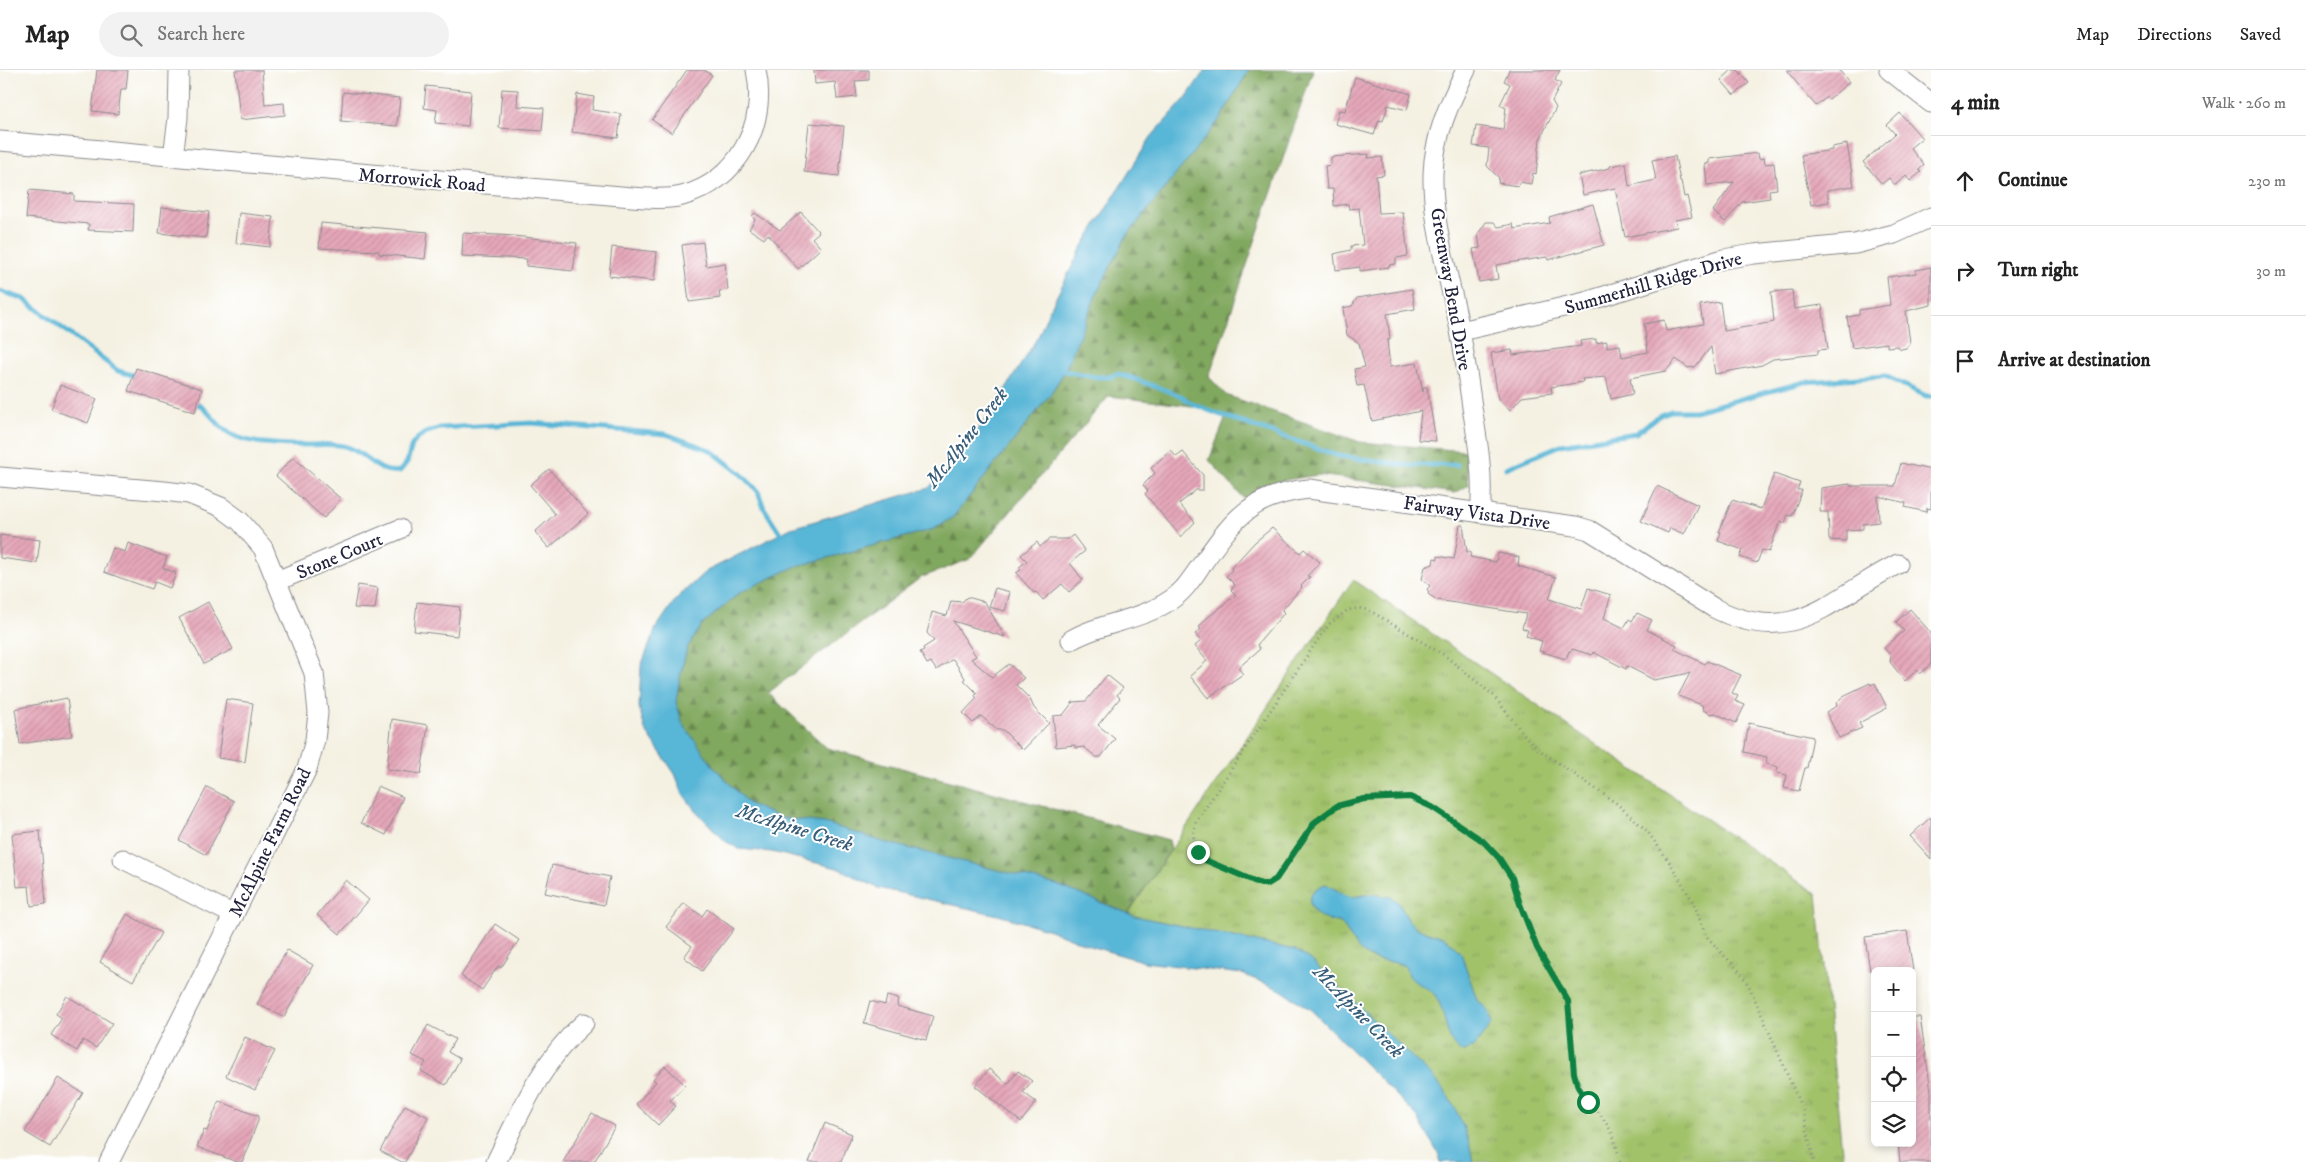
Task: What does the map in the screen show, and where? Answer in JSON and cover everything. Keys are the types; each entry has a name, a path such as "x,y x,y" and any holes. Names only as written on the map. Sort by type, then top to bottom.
{"street":[{"path":"173,157 178,118 179,70"},
{"name":"Morrowick Road","path":"0,141 632,198 668,198 682,196 703,188 733,165 742,153 752,133 759,110 760,88 756,70"},
{"name":"Greenway Bend Drive","path":"1466,70 1450,100 1443,122 1436,148 1434,175 1436,212 1461,330 1482,469 1480,513"},
{"path":"1890,70 1931,103"},
{"name":"Summerhill Ridge Drive","path":"1461,330 1585,302 1723,260 1754,254 1855,244 1894,234 1931,216"},
{"name":"McAlpine Farm Road","path":"0,477 164,491 199,497 221,507 249,529 263,548 314,673 318,713 315,740 301,784 109,1162"},
{"name":"Fairway Vista Drive","path":"1071,640 1101,626 1141,616 1174,598 1191,580 1235,521 1258,502 1289,491 1309,489 1589,530 1714,608 1730,617 1746,621 1784,622 1801,620 1818,613 1876,575 1898,564"},
{"name":"Stone Court","path":"277,581 400,529"},
{"path":"123,859 234,915"},
{"path":"496,1162 546,1066 568,1037 584,1023"}],"path":[{"path":"1620,1162 1613,1134 1578,1087 1574,1073 1568,1001 1537,948 1512,878 1499,858 1483,841 1432,807 1410,797 1378,797 1337,806 1325,813 1315,822 1276,879 1268,884 1261,884 1205,860 1198,852 1193,832 1196,822 1319,638 1330,624 1348,610 1363,609 1378,614 1444,655 1493,695 1526,737 1538,749 1616,803 1647,831 1670,863 1693,902 1706,936 1741,972 1751,990 1803,1111 1814,1162"}],"green space":[{"path":"1224,70 1313,70 1209,377 1226,395 1360,442 1466,451 1469,485 1455,493 1318,475 1279,481 1243,498 1209,460 1226,417 1200,407 1109,396 970,559 920,578 768,693 827,748 1169,840 1171,849 1121,924 743,830 684,751 668,671 728,571 963,496"},
{"path":"1353,580 1817,894 1843,1162 1458,1162 1328,997 1121,924"}],"water":[{"name":"McAlpine Creek","path":"1205,70 1249,70 1220,119 1126,237 1096,295 1065,371 1049,396 953,517 934,529 794,567 739,593 702,625 687,648 676,702 683,724 714,767 749,804 781,818 825,823 880,841 1057,885 1135,916 1295,950 1312,961 1435,1079 1449,1097 1460,1118 1473,1162 1441,1162 1439,1155 1416,1115 1311,1010 1281,990 1242,974 1145,962 1093,947 1050,930 998,915 878,888 837,868 772,852 739,849 725,841 695,810 683,794 675,774 645,730 639,707 641,666 656,628 676,599 705,572 791,528 929,488 990,414 1039,335 1048,313 1081,249 1151,137 1186,98"},
{"path":"1326,884 1345,895 1353,897 1372,894 1391,897 1398,902 1409,921 1418,929 1444,937 1461,953 1477,1000 1487,1009 1492,1023 1474,1047 1462,1052 1456,1048 1448,1034 1442,1009 1434,994 1412,979 1403,965 1369,957 1357,947 1341,923 1324,919 1316,913 1310,904 1311,894 1314,890"}],"building":[{"path":"97,70 128,70 126,89 121,89 118,114 92,111"},
{"path":"235,70 262,70 265,105 284,103 285,115 240,120"},
{"path":"687,70 704,70 712,75 672,133 652,120"},
{"path":"814,70 869,70 869,80 855,81 857,97 837,99 835,82 815,84"},
{"path":"1509,70 1560,70 1555,80 1561,84 1552,101 1556,108 1540,139 1536,174 1533,173 1531,184 1519,182 1518,186 1498,183 1499,178 1487,166 1489,148 1473,146 1476,126 1503,130 1506,108 1500,105 1510,84 1504,81"},
{"path":"1732,70 1738,70 1749,83 1734,95 1721,80"},
{"path":"1786,70 1839,70 1849,82 1829,99 1827,97 1816,106"},
{"path":"1355,77 1411,94 1407,110 1388,105 1383,121 1379,120 1374,135 1335,124 1339,110 1345,111"},
{"path":"426,86 471,91 468,126 435,123 437,110 424,108"},
{"path":"502,89 518,90 517,106 544,108 542,131 499,128"},
{"path":"343,92 400,98 397,126 341,121"},
{"path":"577,94 594,97 592,110 621,114 618,138 572,132"},
{"path":"1900,113 1922,138 1910,148 1924,165 1919,170 1921,172 1910,181 1906,176 1895,185 1889,178 1882,184 1863,162 1895,134 1887,125"},
{"path":"809,123 844,126 839,176 804,172"},
{"path":"1847,144 1854,186 1827,190 1829,202 1811,205 1801,155 1832,150 1832,147"},
{"path":"1758,153 1759,159 1764,158 1765,164 1774,163 1777,189 1769,190 1770,198 1742,202 1725,222 1713,211 1734,182 1707,185 1705,164 1709,163 1709,159"},
{"path":"1369,154 1368,158 1382,157 1384,175 1376,176 1379,213 1403,212 1408,256 1396,258 1396,264 1389,265 1389,267 1360,271 1360,267 1336,270 1334,254 1351,250 1351,246 1363,245 1359,208 1349,209 1348,204 1334,206 1333,189 1327,189 1325,166 1331,165 1331,157"},
{"path":"1675,156 1684,197 1687,196 1692,217 1675,220 1677,227 1625,237 1615,188 1583,195 1579,175 1626,163 1629,186 1656,180 1652,160"},
{"path":"29,190 74,194 74,201 134,204 133,232 88,230 89,224 26,218"},
{"path":"1593,204 1604,245 1548,260 1547,257 1496,265 1498,279 1479,282 1473,249 1480,248 1478,234 1486,222 1494,222 1498,227 1513,224 1514,229 1550,223 1549,217"},
{"path":"162,207 209,212 206,238 159,233"},
{"path":"801,212 819,232 812,238 821,248 798,269 768,234 764,239 749,229 755,220 752,216 755,213 780,230"},
{"path":"239,213 273,217 270,247 236,243"},
{"path":"321,223 428,232 425,259 379,254 379,251 319,248"},
{"path":"463,233 577,243 573,271 526,266 527,259 462,256"},
{"path":"703,242 706,266 725,263 728,290 719,291 720,298 689,302 682,245"},
{"path":"612,247 657,252 654,281 609,276"},
{"path":"1931,267 1931,305 1906,311 1910,343 1906,348 1901,349 1897,346 1887,347 1887,343 1852,348 1847,317 1859,315 1859,310 1890,305 1887,277 1916,273 1916,270"},
{"path":"1412,289 1415,309 1387,314 1390,340 1387,340 1390,367 1417,363 1423,392 1423,387 1427,387 1436,441 1418,440 1421,411 1372,421 1364,385 1357,386 1354,369 1365,367 1359,343 1347,335 1343,308 1352,306 1357,298"},
{"path":"1792,290 1794,309 1822,305 1828,349 1818,350 1818,354 1773,359 1762,365 1715,374 1711,347 1695,367 1688,368 1676,359 1666,371 1630,378 1633,394 1611,399 1606,377 1582,379 1583,382 1551,387 1552,393 1522,397 1510,410 1498,399 1491,353 1512,350 1513,355 1581,346 1580,341 1596,339 1596,343 1607,341 1607,347 1620,345 1622,357 1648,352 1644,324 1664,320 1666,331 1703,324 1700,305 1720,302 1724,331 1774,322 1771,292"},
{"path":"136,368 202,389 195,412 128,391"},
{"path":"60,385 97,399 88,423 51,409"},
{"path":"1171,450 1176,457 1183,452 1203,475 1203,490 1196,490 1179,504 1195,522 1181,537 1145,494 1148,491 1143,485 1155,473 1151,468"},
{"path":"293,457 341,499 324,518 276,476"},
{"path":"1901,463 1931,470 1931,509 1927,508 1926,512 1905,507 1906,503 1878,496 1879,522 1863,524 1863,529 1846,530 1846,541 1829,540 1828,512 1820,512 1821,488 1850,484 1850,486 1895,486"},
{"path":"549,469 588,514 549,548 535,532 555,514 530,485"},
{"path":"1774,474 1800,483 1797,490 1802,490 1792,516 1788,515 1785,523 1780,521 1769,552 1762,550 1757,563 1740,557 1743,550 1718,541 1721,532 1719,532 1732,500 1761,509"},
{"path":"1657,486 1698,505 1684,534 1670,528 1668,533 1641,521"},
{"path":"1460,525 1463,525 1467,552 1471,552 1470,557 1496,562 1498,553 1519,557 1518,566 1556,577 1549,599 1581,609 1588,588 1611,595 1604,618 1624,628 1629,619 1632,621 1637,613 1652,620 1647,630 1677,645 1674,649 1705,664 1707,661 1741,675 1732,693 1738,696 1735,701 1745,705 1736,723 1715,713 1711,714 1703,710 1702,705 1678,696 1690,673 1654,680 1627,666 1626,669 1593,652 1592,655 1572,649 1569,651 1566,659 1539,651 1542,641 1526,636 1528,630 1522,628 1526,614 1437,600 1428,594 1427,589 1430,586 1422,579 1425,567 1433,564 1434,558 1438,559 1438,556 1454,559"},
{"path":"1272,528 1300,553 1304,549 1320,562 1307,576 1310,577 1282,610 1284,613 1257,645 1260,649 1238,668 1243,674 1208,698 1190,676 1207,661 1195,646 1201,641 1195,634 1201,629 1199,627 1207,618 1236,595 1231,590 1235,585 1226,576 1255,542"},
{"path":"0,535 40,540 37,563 0,558"},
{"path":"1073,535 1085,551 1070,563 1083,580 1069,592 1062,584 1043,600 1016,573 1021,570 1019,567 1027,561 1021,555 1037,542 1040,547 1049,539 1068,539"},
{"path":"128,543 167,557 163,568 176,573 170,588 155,582 152,589 104,572 113,548 125,552"},
{"path":"358,585 378,588 375,609 354,608"},
{"path":"995,588 1010,592 1005,611 989,607"},
{"path":"967,597 985,602 1005,637 953,621 976,656 971,659 992,677 1009,664 1024,678 1016,685 1049,723 1023,750 1003,730 997,730 981,716 973,723 963,713 977,698 975,696 977,693 964,680 965,678 953,659 936,670 931,662 927,664 920,652 934,641 927,633 932,612 947,616 951,601 962,602"},
{"path":"208,602 233,649 204,664 179,618"},
{"path":"417,602 460,607 457,636 414,631"},
{"path":"1910,609 1931,633 1931,664 1920,674 1917,670 1905,681 1890,662 1891,656 1884,648 1904,631 1896,622"},
{"path":"1107,675 1123,688 1117,695 1120,698 1098,725 1115,739 1101,757 1096,757 1084,747 1075,748 1075,745 1056,747 1053,716 1063,715 1073,702 1086,701"},
{"path":"1870,683 1871,685 1875,683 1887,708 1859,723 1862,728 1839,738 1826,712 1837,706 1836,703 1843,696"},
{"path":"67,698 72,736 20,744 15,709"},
{"path":"226,699 253,703 245,762 218,758"},
{"path":"392,719 428,725 421,774 387,769"},
{"path":"1749,723 1813,737 1807,768 1805,768 1799,791 1784,788 1787,775 1777,773 1778,767 1766,764 1767,757 1744,752"},
{"path":"378,786 403,797 386,835 361,823"},
{"path":"207,787 234,801 206,855 179,840"},
{"path":"1931,817 1931,859 1910,836"},
{"path":"40,831 46,904 31,906 29,886 17,887 12,834"},
{"path":"552,865 610,877 604,905 545,893"},
{"path":"346,880 369,900 340,934 317,915"},
{"path":"684,903 702,916 707,909 734,929 702,971 684,957 692,946 666,927"},
{"path":"127,914 161,933 133,981 100,962"},
{"path":"495,924 519,940 501,968 498,966 482,990 461,976"},
{"path":"1907,931 1912,967 1871,967 1870,971 1865,937"},
{"path":"287,950 313,965 284,1017 257,1004"},
{"path":"67,996 112,1023 96,1048 83,1040 77,1051 51,1035 62,1018 56,1014"},
{"path":"887,996 899,999 897,1006 933,1016 926,1040 864,1023 870,1001 885,1005"},
{"path":"1916,1017 1920,1017 1931,1091 1931,1162 1900,1162 1898,1147 1916,1147"},
{"path":"428,1025 455,1039 448,1052 460,1059 446,1085 421,1071 426,1062 412,1055"},
{"path":"245,1037 275,1051 255,1090 226,1076"},
{"path":"665,1066 685,1085 670,1101 676,1106 658,1125 636,1104 656,1082 653,1079"},
{"path":"989,1069 1008,1084 1018,1071 1032,1081 1023,1092 1036,1102 1021,1122 975,1086"},
{"path":"58,1078 83,1093 50,1147 25,1132"},
{"path":"219,1101 258,1116 258,1121 242,1162 237,1162 197,1147 204,1130 207,1131"},
{"path":"405,1105 428,1117 405,1162 402,1162 380,1151"},
{"path":"592,1113 615,1126 594,1162 563,1162"},
{"path":"825,1123 852,1134 841,1162 809,1162"}],"waterway":[{"path":"0,291 24,299 118,371 140,377"},
{"path":"1060,370 1094,377 1110,377 1117,374 1132,378 1181,396 1193,404 1218,414 1339,456 1406,465 1457,465"},
{"path":"1506,468 1561,445 1636,433 1660,415 1671,411 1695,411 1805,382 1885,376 1926,396 1931,396"},
{"path":"193,401 205,409 225,430 240,438 274,444 347,447 378,467 392,471 400,471 407,462 412,445 417,439 425,433 440,428 531,423 666,434 710,450 740,473 758,491 764,508 780,533 780,540"}],"route":[{"path":"1198,852 1205,860 1261,884 1268,884 1276,879 1315,822 1337,806 1364,799 1395,796 1410,797 1432,807 1483,841 1499,858 1512,878 1537,948 1568,1001 1574,1073 1578,1087 1588,1102"}]}
